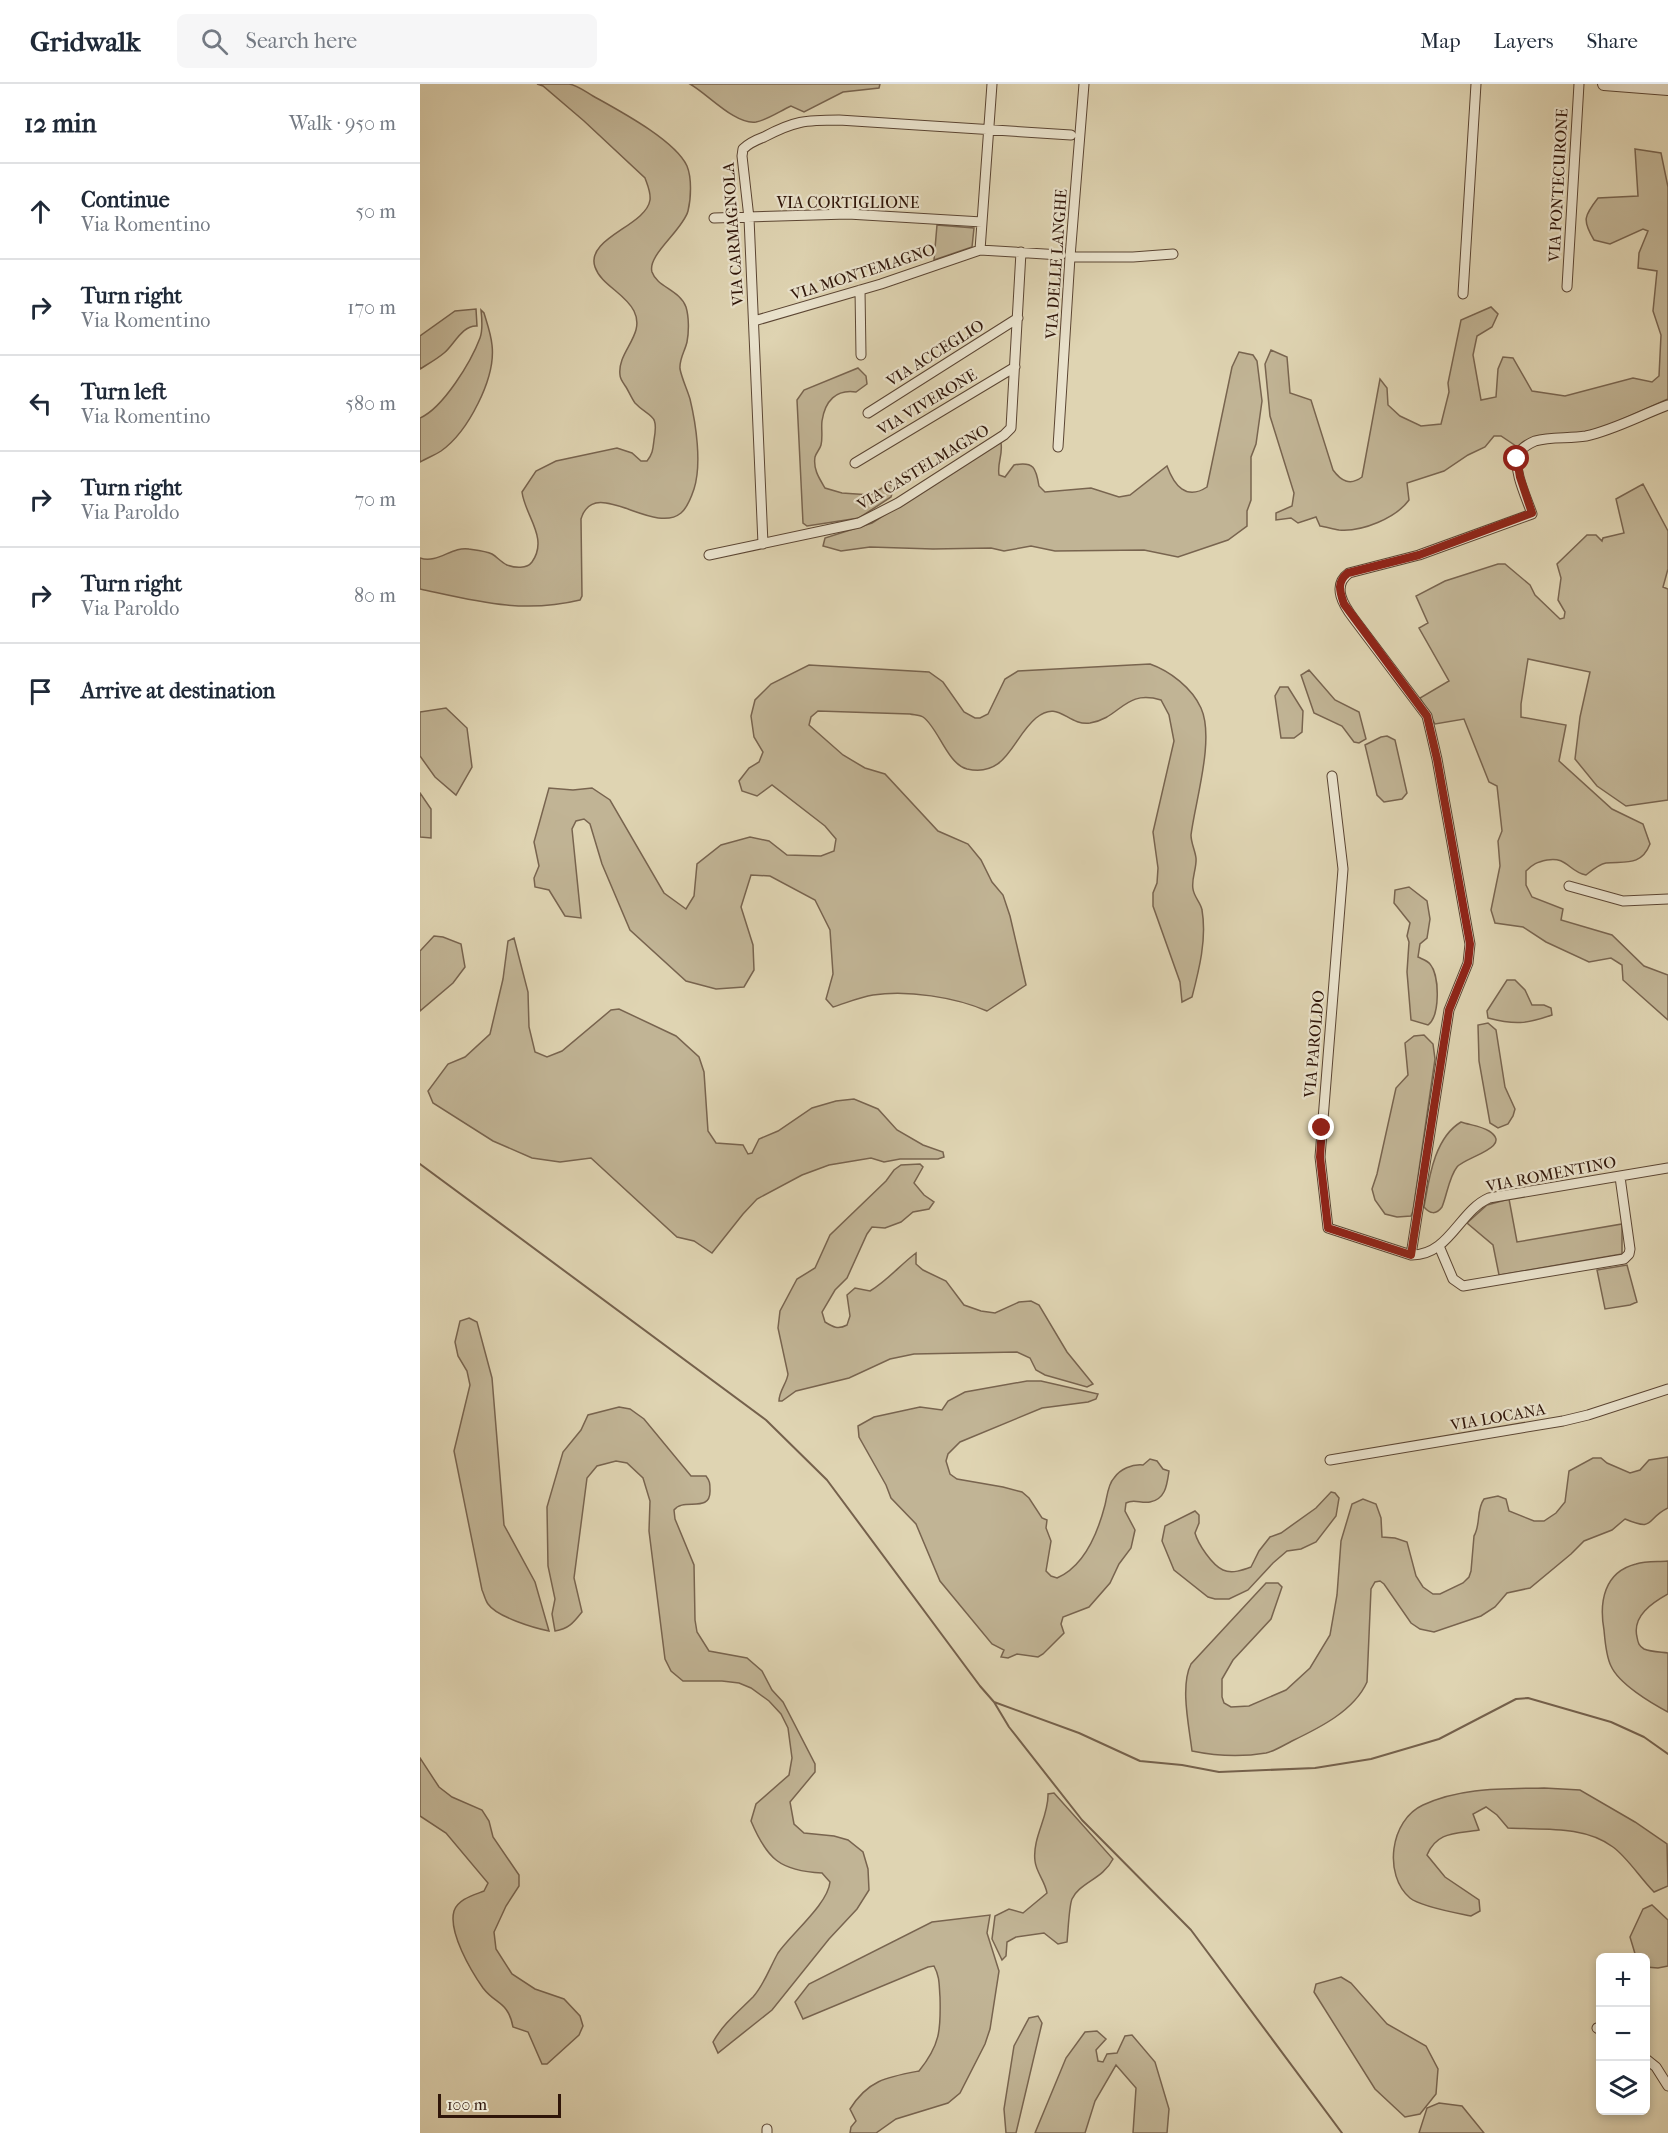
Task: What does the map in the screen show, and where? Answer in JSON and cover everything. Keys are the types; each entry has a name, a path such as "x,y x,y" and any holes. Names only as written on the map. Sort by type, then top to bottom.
{"street":[{"path":"992,84 980,250 1066,256 1132,257 1173,254"},
{"name":"VIA DELLE LANGHE","path":"1058,447 1066,256 1084,84"},
{"path":"1463,294 1476,84"},
{"name":"VIA PONTECURONE","path":"1567,288 1579,84"},
{"path":"1604,84 1668,89"},
{"name":"VIA CARMAGNOLA","path":"763,544 749,218 743,149 786,125 804,121 839,120 1071,135"},
{"name":"VIA CORTIGLIONE","path":"714,218 859,214 982,222"},
{"name":"VIA MONTEMAGNO","path":"754,321 860,291 980,250"},
{"name":"VIA CASTELMAGNO","path":"709,555 846,527 871,518 1004,435 1011,428 1021,252"},
{"path":"860,291 861,355"},
{"name":"VIA ACCEGLIO","path":"868,413 1018,318"},
{"name":"VIA VIVERONE","path":"855,463 1015,367"},
{"path":"1411,1255 1449,1010 1468,963 1470,944 1437,759 1427,716 1344,604 1340,591 1341,581 1345,575 1353,572 1419,555 1532,513 1517,463 1518,455 1526,445 1540,440 1594,434 1668,405"},
{"name":"VIA PAROLDO","path":"1332,776 1343,869 1320,1157 1328,1228 1411,1255"},
{"path":"1569,886 1623,901 1668,899"},
{"name":"VIA ROMENTINO","path":"1411,1255 1427,1253 1439,1246 1476,1206 1489,1198 1668,1168"},
{"path":"1439,1246 1453,1279 1463,1286 1624,1259 1628,1257 1630,1249 1620,1177"},
{"name":"VIA LOCANA","path":"1330,1460 1570,1419 1668,1389"},
{"path":"1649,2061 1668,2086"}],"shaded area":[{"path":"537,84 569,84 581,89 631,117 659,136 681,156 687,166 690,176 688,211 680,226 655,258 652,272 659,281 679,296 687,311 688,338 680,369 694,420 698,468 694,489 687,505 681,513 669,518 655,517 611,504 598,503 588,507 581,519 582,596 580,600 559,604 519,606 420,589 420,558 433,559 457,550 469,549 490,553 510,566 527,566 537,553 538,544 535,527 522,492 536,471 556,461 617,448 632,453 641,461 647,461 652,451 655,431 654,420 635,403 620,377 620,366 636,328 637,320 634,311 625,299 602,279 595,267 594,257 607,240 646,209 650,200 648,185 645,178 584,121 543,86"},
{"path":"690,84 880,84 879,88 843,92 804,112 791,106 756,122 748,122 731,114"},
{"path":"1635,149 1661,153 1668,187 1668,399 1605,427 1519,448 1501,436 1494,436 1485,447 1444,471 1407,483 1409,500 1403,507 1387,518 1368,526 1339,530 1320,526 1316,517 1298,523 1291,518 1276,520 1276,513 1292,506 1294,493 1270,416 1265,364 1271,350 1287,357 1290,393 1311,400 1333,470 1339,477 1350,482 1362,477 1380,379 1387,388 1388,405 1400,416 1421,426 1441,424 1449,392 1448,383 1461,320 1491,307 1498,314 1492,327 1477,336 1473,355 1481,400 1496,397 1498,369 1503,357 1513,358 1532,391 1565,396 1633,378 1652,382 1659,376 1661,335 1653,311 1657,271 1638,268 1639,253 1648,231 1643,229 1610,244 1594,240 1586,223 1587,214 1598,198 1638,196"},
{"path":"937,225 974,228 972,247 934,260"},
{"path":"476,309 477,326 467,329 448,350 420,369 420,336 455,311"},
{"path":"481,310 484,313 492,345 490,373 485,388 461,431 441,451 420,462 420,418 429,413 447,395 470,359 481,335"},
{"path":"1239,352 1253,355 1257,361 1262,401 1256,444 1251,457 1251,500 1247,511 1247,526 1228,540 1178,557 1144,550 1055,551 1031,546 1004,551 991,548 870,547 841,551 823,546 825,538 872,523 995,444 1001,443 999,475 1005,477 1014,465 1030,465 1035,470 1039,486 1045,492 1091,488 1119,497 1130,495 1167,466 1173,479 1182,489 1187,492 1200,491 1207,487 1232,367"},
{"path":"858,368 866,376 867,384 856,392 843,392 829,402 822,421 821,445 815,457 816,469 825,488 842,493 871,495 888,484 894,487 891,497 859,518 807,526 803,523 797,400 804,390"},
{"path":"1643,484 1668,531 1668,569 1663,587 1668,589 1668,800 1626,806 1597,786 1575,759 1580,717 1590,672 1528,659 1521,717 1566,725 1559,761 1612,809 1643,824 1650,844 1637,860 1603,864 1586,875 1559,860 1540,862 1526,871 1526,885 1532,897 1563,909 1561,920 1612,935 1644,966 1668,975 1668,1020 1623,980 1622,965 1611,958 1589,962 1546,942 1523,927 1495,923 1491,910 1500,866 1498,841 1502,831 1497,786 1489,782 1464,719 1435,724 1420,698 1449,681 1419,628 1428,623 1416,596 1445,581 1498,564 1505,564 1530,585 1535,595 1560,619 1564,618 1565,612 1558,600 1561,578 1557,564 1587,535 1596,535 1602,541 1603,538 1624,533 1616,499"},
{"path":"1150,664 1173,676 1186,687 1201,708 1205,721 1203,771 1191,835 1196,858 1193,889 1202,910 1203,943 1192,997 1182,1002 1180,982 1153,906 1158,868 1153,832 1174,741 1169,715 1161,700 1139,698 1130,701 1109,716 1090,723 1075,721 1057,712 1044,713 1028,726 1000,762 991,768 980,770 960,766 948,753 928,722 920,716 818,711 811,717 809,725 843,755 865,768 885,774 938,831 968,844 1003,895 1026,985 987,1011 946,998 901,993 868,996 833,1007 826,999 833,974 830,930 815,900 770,876 751,875 741,907 753,945 754,970 744,987 716,989 686,981 630,930 602,864 590,824 584,819 576,821 572,829 581,918 565,916 549,890 535,887 534,878 539,866 534,842 549,788 573,790 592,788 610,800 664,893 686,909 694,896 697,864 721,845 750,837 769,841 787,855 821,856 834,851 836,839 825,826 772,785 757,796 742,791 739,781 749,768 759,762 763,752 754,737 751,716 755,700 771,684 809,665 929,672 943,682 964,712 980,718 988,714 1005,679 1018,671"},
{"path":"1309,670 1335,700 1359,712 1366,739 1359,743 1354,742 1342,726 1314,713 1301,675"},
{"path":"1280,687 1288,687 1303,711 1302,732 1294,738 1281,738 1275,696"},
{"path":"446,708 467,728 472,767 456,795 435,777 420,756 420,712"},
{"path":"1387,736 1395,740 1407,793 1402,799 1384,802 1377,795 1365,745"},
{"path":"420,793 431,809 431,838 420,837"},
{"path":"1409,887 1427,901 1430,919 1427,938 1420,944 1418,957 1430,964 1436,977 1437,1005 1428,1025 1411,1020 1407,972 1409,942 1407,936 1410,923 1394,903 1395,890"},
{"path":"434,936 461,944 465,967 453,983 420,1011 420,951"},
{"path":"514,938 528,992 529,1027 535,1052 547,1057 562,1051 611,1010 619,1009 676,1036 699,1057 704,1072 708,1131 716,1143 743,1145 748,1154 752,1153 759,1139 778,1131 812,1108 836,1101 854,1099 878,1109 897,1130 923,1145 943,1152 944,1157 884,1162 871,1158 829,1165 802,1175 757,1199 712,1253 694,1241 677,1237 591,1158 560,1162 532,1158 493,1141 433,1103 428,1091 448,1064 465,1057 490,1034 503,979 508,941"},
{"path":"1507,980 1515,980 1525,990 1532,1005 1544,1005 1551,1008 1552,1015 1520,1022 1488,1018 1487,1011"},
{"path":"1488,1023 1496,1030 1505,1087 1515,1109 1508,1124 1498,1128 1490,1123 1479,1061 1478,1025"},
{"path":"1424,1035 1433,1044 1435,1059 1413,1211 1411,1216 1397,1217 1385,1214 1375,1200 1372,1189 1396,1088 1408,1075 1405,1043 1414,1036"},
{"path":"1461,1122 1489,1131 1495,1137 1496,1142 1492,1147 1457,1167 1442,1207 1435,1212 1428,1211 1424,1207 1434,1160 1445,1138"},
{"path":"920,1164 923,1167 914,1183 924,1195 934,1202 929,1209 913,1212 901,1222 885,1228 872,1227 847,1278 835,1290 822,1312 825,1322 836,1327 847,1325 850,1316 847,1295 855,1288 870,1291 916,1253 916,1264 946,1281 964,1305 995,1313 1019,1302 1031,1301 1039,1305 1067,1352 1093,1384 1087,1387 1045,1375 1036,1370 1030,1358 1017,1352 914,1354 890,1359 849,1378 796,1391 779,1401 788,1374 778,1328 780,1311 797,1279 815,1268 830,1235 886,1181 894,1170 901,1165"},
{"path":"1509,1199 1517,1242 1622,1224 1622,1254 1499,1275 1493,1245 1467,1223 1487,1205"},
{"path":"1627,1265 1637,1302 1605,1309 1597,1270"},
{"path":"469,1318 477,1322 492,1378 504,1525 535,1582 549,1631 525,1625 499,1613 488,1604 482,1590 454,1451 470,1385 455,1342 460,1321"},
{"path":"1027,1381 1041,1381 1098,1394 1096,1399 1088,1402 1042,1408 960,1442 948,1454 946,1461 950,1474 957,1479 1022,1492 1029,1498 1042,1518 1047,1520 1046,1528 1051,1541 1046,1571 1051,1576 1057,1578 1067,1573 1083,1557 1094,1537 1110,1484 1120,1472 1131,1466 1143,1465 1150,1459 1157,1461 1163,1469 1169,1471 1165,1490 1159,1498 1150,1502 1126,1503 1125,1511 1135,1530 1131,1548 1119,1564 1110,1583 1089,1607 1063,1617 1061,1624 1064,1633 1043,1654 1038,1657 1017,1654 1008,1658 1001,1657 1004,1650 992,1644 940,1581 916,1524 891,1498 859,1437 858,1426 874,1417 920,1407 942,1410 948,1401 965,1392"},
{"path":"619,1407 630,1409 644,1419 691,1476 706,1476 708,1479 710,1490 706,1501 678,1506 674,1510 675,1519 694,1565 697,1632 709,1651 747,1658 762,1671 772,1690 783,1702 815,1764 815,1772 790,1802 794,1824 804,1833 848,1840 863,1852 868,1869 869,1890 857,1909 829,1939 772,2010 718,2053 713,2042 726,2024 757,1992 778,1953 823,1900 830,1882 822,1873 795,1869 777,1861 763,1845 751,1821 756,1804 789,1775 792,1758 788,1728 781,1714 769,1701 751,1688 739,1683 683,1681 671,1671 665,1659 649,1531 650,1501 643,1478 627,1463 616,1461 597,1466 587,1478 574,1578 582,1612 568,1627 555,1631 552,1614 555,1599 548,1566 547,1507 563,1452 581,1430 588,1415"},
{"path":"1668,1457 1668,1508 1650,1523 1635,1523 1625,1519 1612,1530 1584,1541 1530,1588 1507,1593 1495,1607 1481,1616 1434,1632 1420,1629 1411,1623 1384,1584 1380,1581 1375,1582 1371,1589 1367,1682 1354,1702 1335,1718 1266,1753 1229,1755 1192,1751 1186,1695 1186,1683 1191,1664 1266,1583 1278,1583 1282,1587 1271,1619 1233,1660 1222,1679 1224,1703 1231,1707 1249,1706 1286,1690 1310,1668 1330,1635 1337,1595 1341,1541 1352,1504 1363,1499 1376,1504 1381,1518 1382,1537 1407,1542 1416,1576 1423,1587 1433,1594 1440,1594 1463,1583 1469,1577 1474,1536 1484,1499 1498,1496 1506,1499 1509,1511 1534,1521 1544,1521 1556,1513 1565,1502 1569,1471 1593,1458 1601,1458 1630,1473 1640,1470 1649,1460"},
{"path":"1331,1492 1339,1498 1336,1516 1316,1542 1301,1549 1287,1551 1248,1590 1229,1599 1208,1597 1174,1570 1162,1541 1165,1526 1195,1511 1199,1515 1199,1523 1195,1533 1206,1554 1223,1570 1230,1572 1241,1570 1251,1567 1259,1551 1270,1537 1281,1533 1316,1508"},
{"path":"1668,1561 1668,1594 1645,1611 1636,1629 1638,1643 1642,1648 1668,1653 1668,1712 1636,1692 1615,1673 1607,1653 1602,1609 1610,1581 1625,1568 1648,1562"},
{"path":"420,1758 439,1787 452,1797 482,1810 489,1821 493,1837 519,1875 519,1886 506,1906 494,1932 496,1949 512,1974 535,1989 564,1999 580,2016 583,2026 579,2035 547,2064 542,2064 528,2032 513,2027 505,2008 483,1988 457,1940 453,1920 456,1907 463,1900 484,1891 488,1883 446,1833 420,1816"},
{"path":"1544,1788 1580,1790 1635,1822 1667,1844 1668,1886 1654,1892 1623,1856 1602,1840 1562,1830 1508,1828 1497,1815 1486,1807 1473,1814 1479,1830 1448,1835 1436,1842 1427,1855 1445,1877 1479,1900 1480,1911 1471,1916 1430,1907 1410,1898 1401,1888 1396,1876 1394,1848 1403,1823 1412,1812 1438,1799 1468,1792"},
{"path":"1054,1793 1113,1859 1109,1866 1080,1889 1072,1899 1067,1942 1058,1944 1044,1933 1016,1937 1007,1942 1006,1956 1002,1960 992,1939 995,1916 1009,1909 1023,1913 1047,1893 1036,1865 1035,1852 1048,1794"},
{"path":"1652,1905 1668,1920 1668,1966 1650,1967 1650,1953 1635,1953 1630,1937 1643,1909"},
{"path":"990,1915 987,1933 999,1971 990,2029 985,2044 960,2093 948,2103 896,2119 876,2133 850,2133 856,2121 850,2109 864,2092 879,2081 919,2071 931,2053 938,2037 940,2019 936,1970 934,1966 928,1967 803,2019 795,2002 809,1984 932,1922"},
{"path":"1341,1977 1351,1983 1387,2024 1426,2046 1438,2069 1436,2094 1420,2114 1405,2117 1375,2089 1314,1992 1316,1984"},
{"path":"1038,2016 1042,2023 1016,2133 1006,2133 1004,2109 1014,2046 1029,2018"},
{"path":"1097,2031 1106,2039 1096,2050 1098,2061 1103,2062 1107,2054 1117,2053 1125,2036 1132,2035 1155,2062 1169,2109 1167,2133 1133,2133 1136,2088 1116,2065 1095,2101 1085,2133 1035,2133 1066,2058 1085,2032"},
{"path":"1439,2103 1462,2106 1484,2133 1419,2133 1427,2108"}],"waterway":[{"path":"420,1164 766,1420 827,1480 994,1702 1079,1733 1140,1761 1182,1765 1219,1772 1315,1768 1371,1759 1439,1739 1516,1699 1528,1698 1611,1722 1644,1737 1668,1754"},
{"path":"994,1702 1009,1727 1082,1820 1191,1930 1342,2133"}],"route":[{"path":"1322,1128 1320,1157 1328,1228 1411,1255 1449,1010 1468,963 1470,944 1430,724 1422,709 1354,620 1344,604 1340,587 1342,578 1348,573 1419,555 1532,513 1520,477 1517,459"}]}
